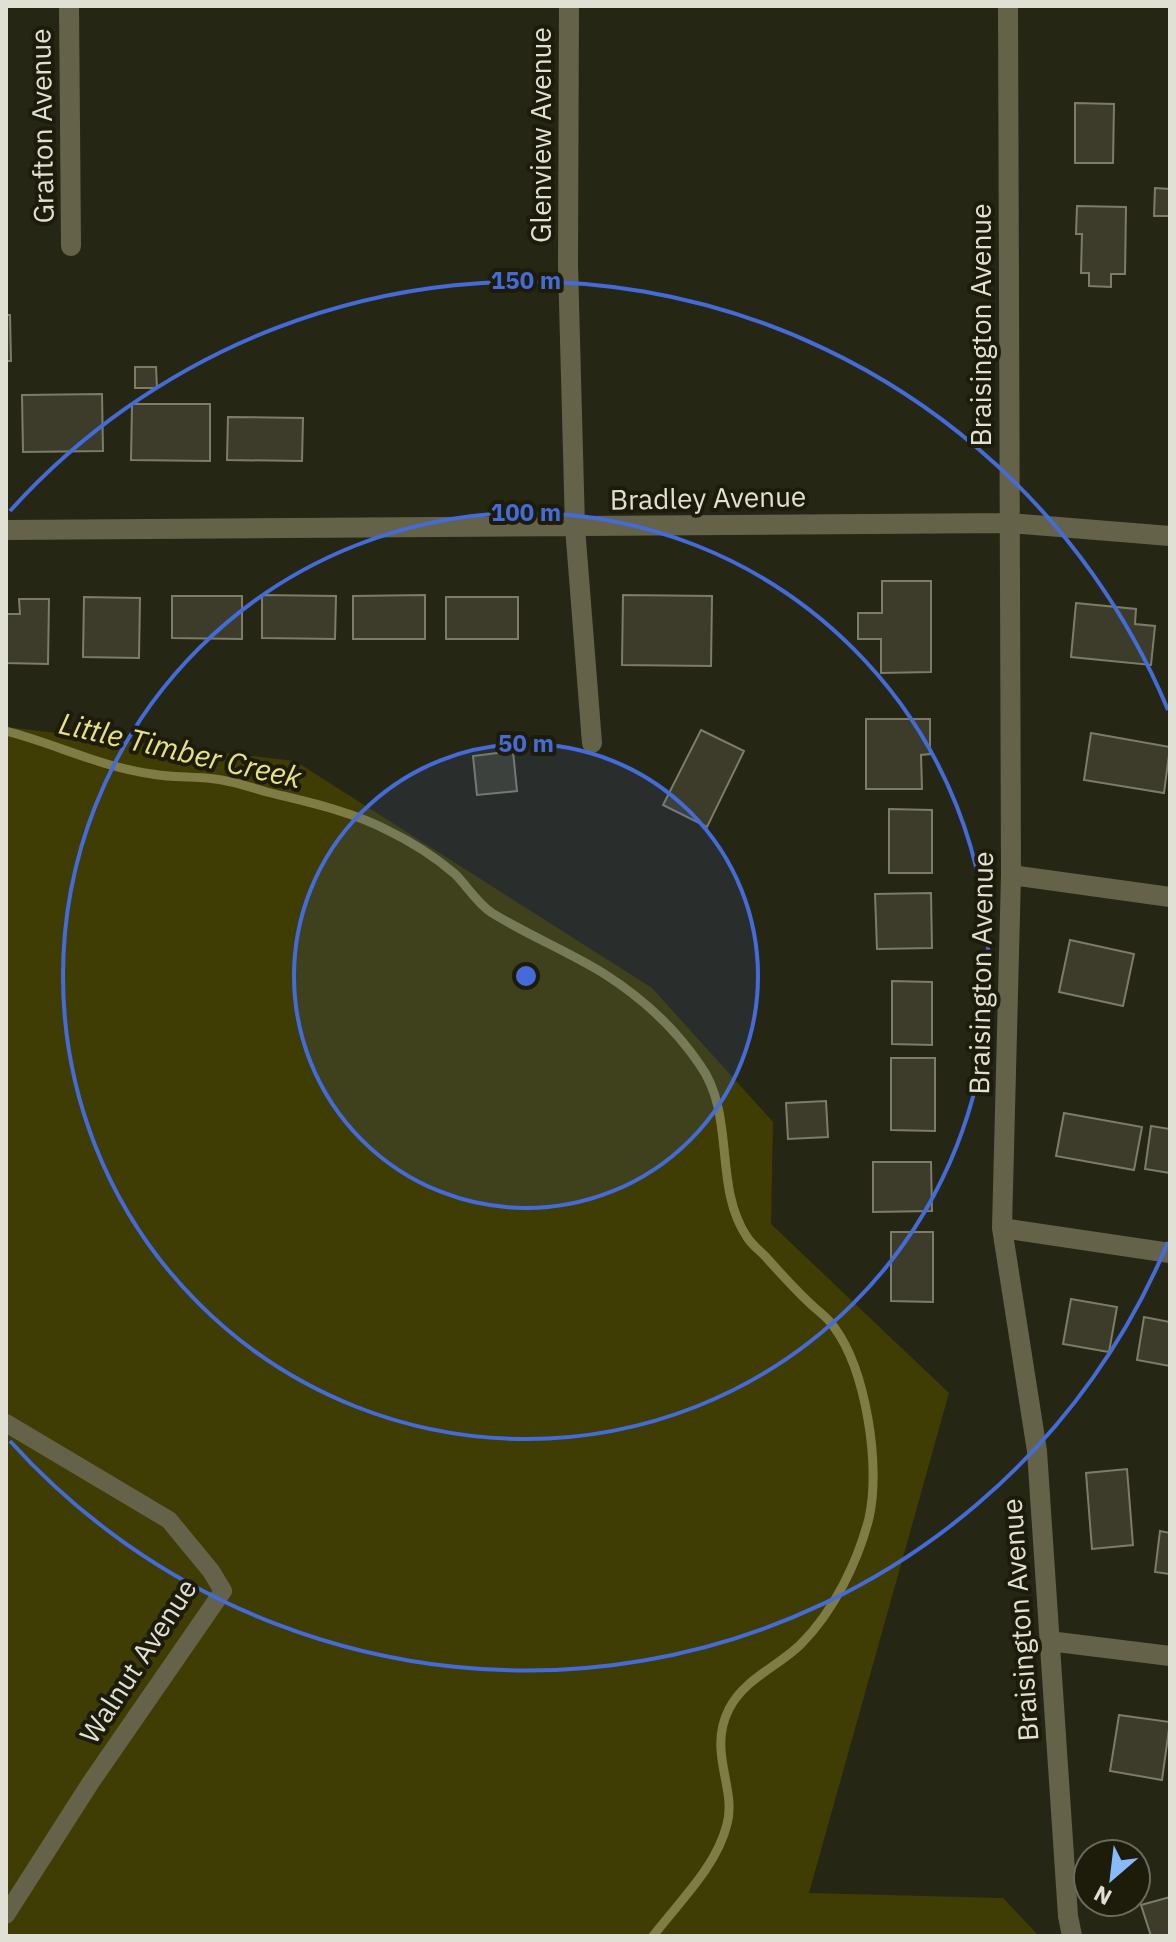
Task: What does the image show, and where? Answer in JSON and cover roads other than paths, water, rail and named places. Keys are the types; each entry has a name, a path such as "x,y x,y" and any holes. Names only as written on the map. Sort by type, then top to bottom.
{"street":[{"name":"Grafton Avenue","path":"69,6 71,246"},
{"name":"Glenview Avenue","path":"569,6 568,265 575,527 592,743"},
{"name":"Braisington Avenue","path":"1008,6 1011,875 1002,1228 1037,1451 1068,1916 1072,1936"},
{"name":"Bradley Avenue","path":"6,530 1010,523 1170,536"},
{"path":"1011,875 1170,897"},
{"path":"1002,1228 1170,1253"},
{"path":"1049,1641 1170,1656"}],"lane":[{"name":"Walnut Avenue","path":"6,1423 169,1520 211,1571 223,1591 91,1782 6,1915"}],"waterway":[{"name":"Little Timber Creek","path":"6,731 133,771 241,784 373,823 447,867 492,913 589,965 631,992 680,1038 711,1085 722,1128 730,1196 747,1237 832,1324 855,1368 872,1446 872,1497 858,1551 843,1585 824,1616 801,1644 744,1689 729,1709 721,1740 729,1810 722,1839 706,1869 653,1936"}]}
